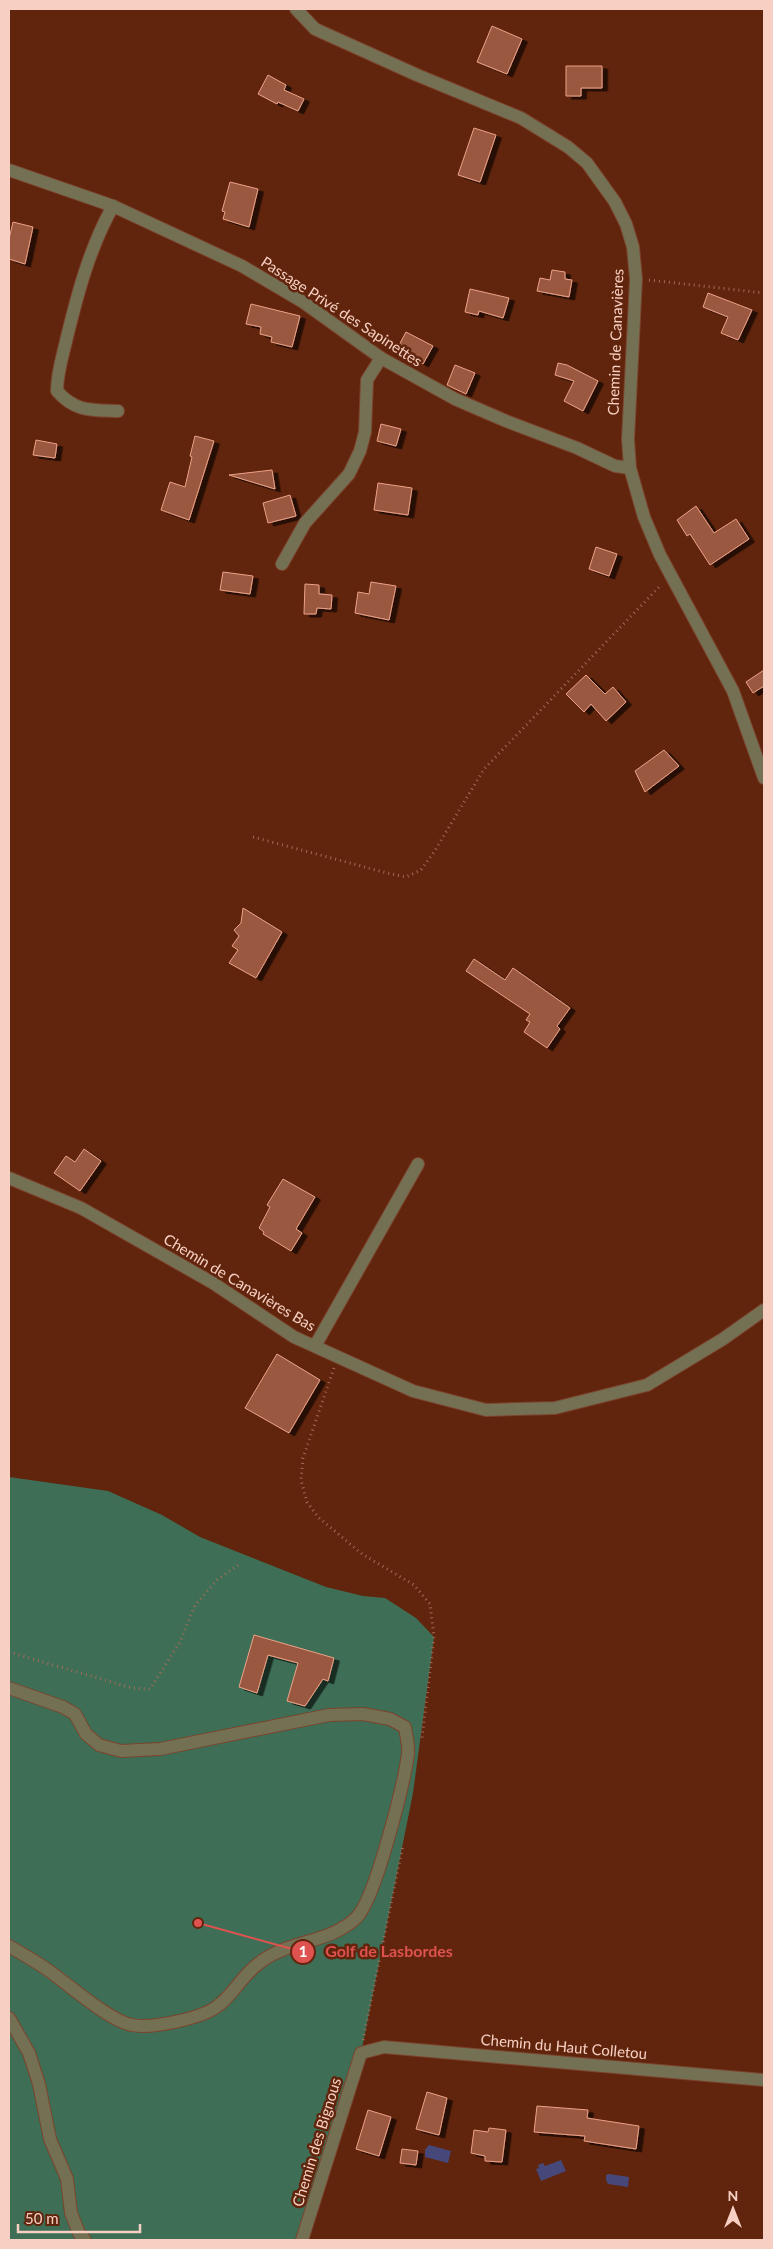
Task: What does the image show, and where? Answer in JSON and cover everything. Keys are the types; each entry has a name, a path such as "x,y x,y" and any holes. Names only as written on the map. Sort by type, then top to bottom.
{"street":[{"name":"Chemin de Canavières","path":"296,9 315,29 416,75 521,118 568,147 587,163 615,202 626,224 633,248 636,279 628,439 630,468 644,517 670,575 733,691 764,778"},
{"name":"Passage Privé des Sapinettes","path":"9,170 113,206 242,266 303,302 381,358 455,399 577,448 615,466 630,468"},
{"path":"113,206 93,248 74,308 57,377 57,391 70,405 85,409 118,411"},
{"path":"282,564 304,523 349,474 360,451 366,432 367,380 381,358"},
{"path":"315,1346 418,1164"},
{"name":"Chemin de Canavières Bas","path":"9,1178 81,1208 213,1283 294,1337 339,1356 413,1392 486,1410 555,1408 647,1385 723,1339 764,1310"},
{"path":"9,1688 63,1706 74,1714 86,1734 99,1745 121,1751 160,1749 329,1715 363,1714 390,1719 404,1728 409,1751 382,1860 369,1896 358,1918 333,1934 278,1952 258,1964 218,2006 182,2020 154,2026 132,2026 113,2017 43,1966 9,1946"},
{"path":"9,2018 29,2053 39,2084 50,2139 67,2179 71,2213 79,2233 85,2240"},
{"name":"Chemin du Haut Colletou","path":"360,2053 384,2047 764,2080"},
{"name":"Chemin des Bignous","path":"302,2240 360,2053"}],"path":[{"path":"636,279 764,293"},
{"path":"252,837 387,873 406,876 421,870 434,852 484,769 670,575"},
{"path":"339,1356 303,1458 301,1480 306,1502 318,1517 362,1554 414,1585 430,1604 434,1637 420,1748"},
{"path":"9,1652 132,1688 150,1689 180,1642 195,1605 216,1580 238,1565"},
{"path":"360,2053 404,1841"}],"green space":[{"path":"9,1477 108,1491 162,1515 200,1537 326,1587 363,1596 385,1598 416,1618 434,1637 413,1793 361,2053 302,2240 9,2240"}],"water":[{"path":"429,2145 451,2151 448,2163 425,2157 425,2150"},
{"path":"561,2160 566,2171 541,2181 536,2169 539,2168 538,2165 543,2163 545,2166"},
{"path":"606,2175 629,2177 628,2187 608,2184"}],"building":[{"path":"492,26 522,39 507,74 477,62"},
{"path":"566,66 602,66 602,88 581,88 581,96 566,96"},
{"path":"268,75 286,85 284,90 304,99 298,111 278,102 277,104 258,94"},
{"path":"474,128 496,135 480,182 458,175"},
{"path":"230,182 258,189 249,227 223,219 225,212 222,211"},
{"path":"13,222 33,227 25,264 9,259 9,239"},
{"path":"552,270 565,272 565,279 572,280 569,297 537,291 540,278 550,280"},
{"path":"470,289 509,298 503,318 479,311 478,315 465,312"},
{"path":"708,293 752,310 738,340 721,333 728,317 703,307"},
{"path":"251,304 300,316 292,347 271,342 272,337 260,334 261,327 246,324"},
{"path":"406,332 433,346 423,364 397,349"},
{"path":"558,363 567,365 598,381 583,411 564,401 574,381 555,375"},
{"path":"455,365 475,373 466,394 447,385"},
{"path":"381,424 401,429 396,446 377,441"},
{"path":"195,436 214,441 189,520 161,510 170,482 185,487"},
{"path":"36,440 57,444 55,458 33,455"},
{"path":"272,470 275,489 229,475"},
{"path":"378,483 412,488 408,515 374,510"},
{"path":"290,495 296,516 268,523 263,503"},
{"path":"696,506 714,533 736,519 749,539 710,565 690,534 687,536 677,520"},
{"path":"596,547 617,554 609,576 589,569"},
{"path":"223,572 253,576 250,594 220,590"},
{"path":"371,582 396,586 389,620 355,613 358,592 369,594"},
{"path":"305,584 319,585 319,594 332,595 331,609 317,608 316,614 304,614"},
{"path":"764,670 764,686 753,693 746,682"},
{"path":"586,675 605,694 613,687 626,702 606,721 591,704 584,712 566,694"},
{"path":"664,750 679,766 645,792 635,771"},
{"path":"243,908 282,932 256,978 229,963 238,950 232,946 239,936 234,930 241,923"},
{"path":"474,959 505,980 513,968 570,1008 557,1026 560,1029 547,1048 524,1032 530,1022 526,1020 530,1014 466,971"},
{"path":"84,1149 101,1161 80,1191 54,1173 66,1156 75,1162"},
{"path":"283,1179 315,1197 296,1229 302,1233 291,1251 263,1234 264,1232 259,1228 270,1207 267,1205"},
{"path":"277,1354 320,1380 289,1433 245,1408"},
{"path":"254,1635 334,1658 328,1681 323,1679 305,1706 287,1701 298,1663 268,1655 257,1693 239,1687"},
{"path":"427,2092 447,2098 439,2135 416,2129"},
{"path":"537,2106 588,2110 587,2118 639,2126 636,2149 584,2141 585,2136 534,2132"},
{"path":"368,2110 391,2117 379,2156 356,2149"},
{"path":"489,2128 506,2130 502,2162 485,2161 485,2156 471,2153 474,2130 488,2132"},
{"path":"402,2149 418,2151 416,2165 400,2163"}],"place":[{"name":"Golf de Lasbordes","path":"198,1923"}]}
